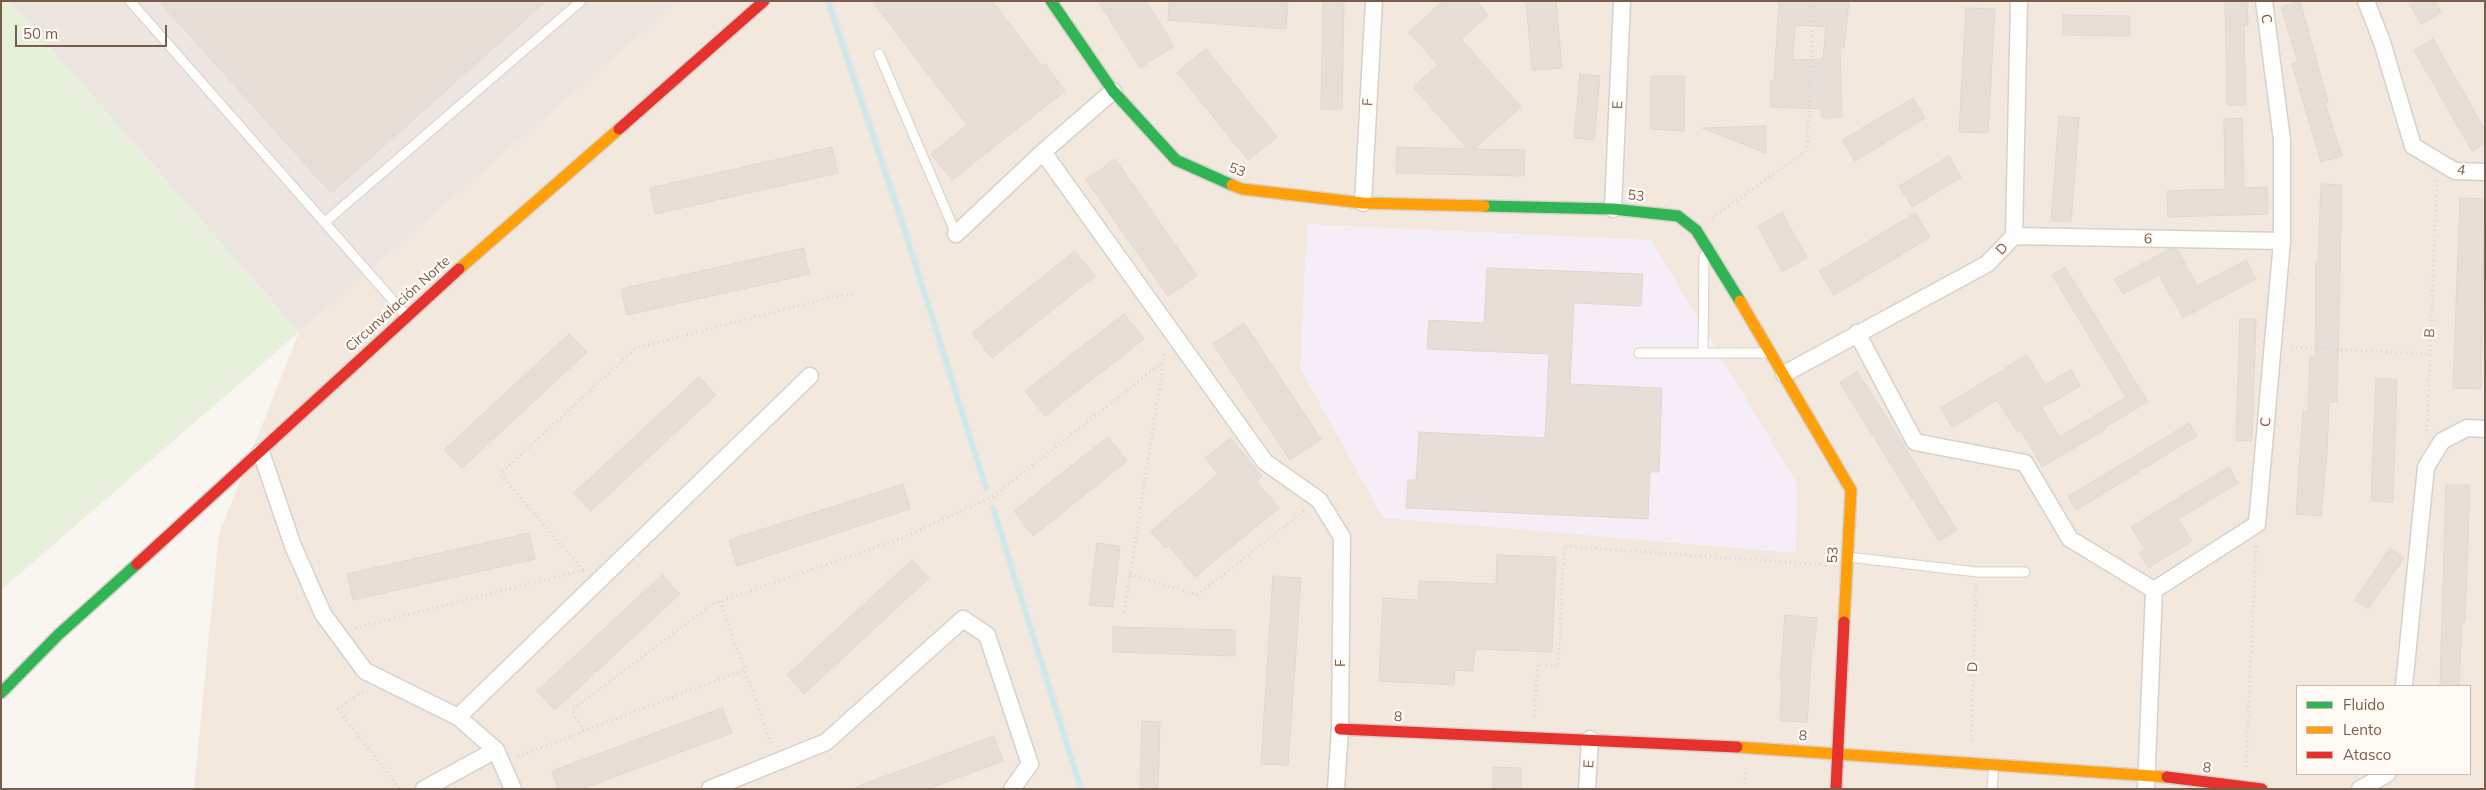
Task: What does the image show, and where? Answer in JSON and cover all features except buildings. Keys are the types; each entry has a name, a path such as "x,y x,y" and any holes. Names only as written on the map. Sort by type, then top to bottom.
{"street":[{"name":"Circunvalación Norte","path":"1,693 58,635 261,452 406,315 764,1"},
{"name":"53","path":"1051,1 1113,91 1176,160 1242,188 1363,203 1613,209 1678,216 1696,230 1784,374 1851,490 1836,789"},
{"name":"F","path":"1363,203 1374,1"},
{"name":"E","path":"1613,209 1622,1"},
{"name":"D","path":"1784,374 1987,264 2014,236 2019,1"},
{"name":"C","path":"2257,524 2282,241 2282,140 2264,1"},
{"path":"2366,1 2382,42 2413,146 2438,161"},
{"path":"956,234 1043,152 1113,91"},
{"path":"1043,152 1265,462 1319,500"},
{"name":"4","path":"2438,161 2456,171 2485,172"},
{"name":"6","path":"2014,236 2282,241"},
{"path":"1858,333 1916,442 2025,463 2070,539 2154,590"},
{"path":"458,717 810,376"},
{"path":"2404,685 2426,467 2442,441 2467,428 2485,429"},
{"path":"261,452 293,546 324,614 366,671 458,717 498,757 513,789"},
{"name":"F","path":"1319,500 1342,537 1340,730 1336,789"},
{"path":"2154,590 2257,524"},
{"path":"2147,782 2154,590"},
{"path":"710,789 826,742 962,619 987,635 1030,764 1012,789"},
{"name":"Circunvalación Norte","path":"1,675 58,635"},
{"name":"8","path":"1340,730 1590,739 1838,752 1994,764 2147,782 2262,789"},
{"name":"E","path":"1587,789 1590,739"},
{"path":"424,789 498,757"},
{"path":"2360,789 2385,775"}],"lane":[{"path":"130,1 406,315"},
{"path":"325,222 581,1"},
{"path":"880,54 956,234"},
{"path":"1703,353 1704,244"},
{"path":"1639,353 1771,353"},
{"path":"1847,562 1977,572 2024,572"},
{"path":"1992,789 1994,764"}],"path":[{"path":"1696,230 1807,150 1814,1"},
{"name":"B","path":"2426,467 2438,161"},
{"path":"338,633 583,570 500,474 636,348 836,296 855,294"},
{"path":"1124,612 1169,328"},
{"path":"2273,346 2429,354"},
{"path":"583,731 572,710 713,604 902,538 994,496 1164,361"},
{"path":"1130,574 1197,595 1319,500"},
{"path":"2245,787 2257,524"},
{"path":"1532,737 1538,664 1558,667 1564,546 1847,562"},
{"name":"D","path":"1970,762 1977,572"},
{"path":"720,601 778,762"},
{"path":"498,757 583,731 744,670"},
{"path":"380,678 338,709 400,789"}],"shaded area":[{"path":"9,1 679,1 299,332"},
{"path":"679,1 2485,1 2485,789 194,789 219,534 299,332"},
{"path":"1307,224 1651,240 1797,484 1796,553 1383,518 1300,368"}],"green space":[{"path":"1,1 9,1 299,332 1,590"}],"waterway":[{"path":"828,1 904,228 986,488"},
{"path":"993,508 1081,789"}],"traffic: fast":[{"path":"1051,1 1113,91 1176,160 1232,185"},
{"path":"1484,206 1613,209 1678,216 1696,230 1740,301"},
{"path":"1,693 58,635 137,564"}],"traffic: slow":[{"path":"459,269 619,129"},
{"path":"1232,185 1242,189 1363,203 1484,206"},
{"path":"1740,301 1851,490 1844,622"},
{"path":"1737,747 2167,777"}],"traffic: jam":[{"path":"619,129 764,1"},
{"path":"137,564 459,269"},
{"path":"1836,789 1844,622"},
{"path":"1340,729 1737,747"},
{"path":"2167,777 2262,789"}]}
